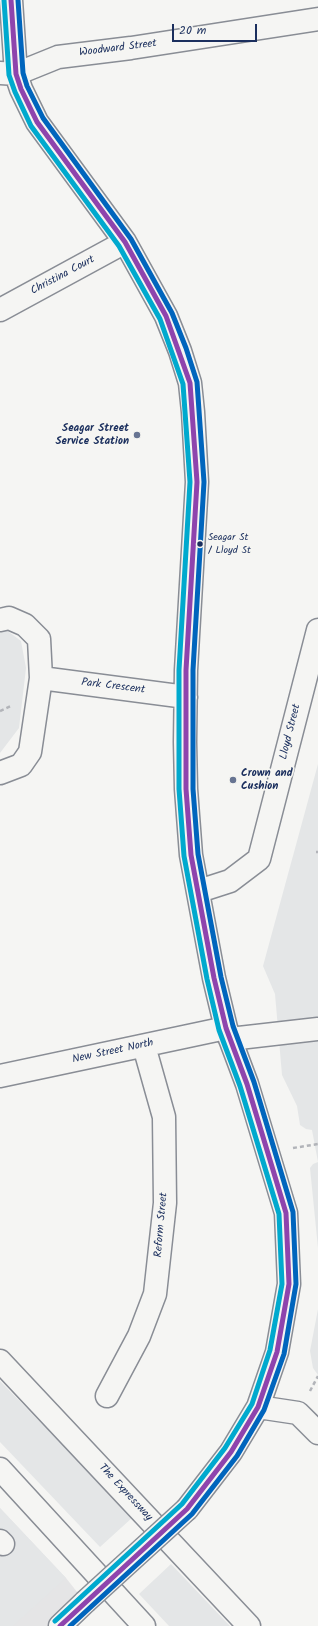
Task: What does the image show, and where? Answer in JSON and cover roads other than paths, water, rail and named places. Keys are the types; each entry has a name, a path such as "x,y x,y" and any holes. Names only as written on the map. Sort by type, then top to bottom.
{"main road":[{"path":"0,4 5,0"},
{"path":"10,0 8,74 37,122 126,242 166,316 180,352 190,390 195,434 197,482 186,697 186,789 191,854 214,978 228,1033 247,1084 286,1213 289,1284 277,1352 258,1407 230,1452 187,1509 60,1626"},
{"name":"Woodward Street","path":"8,74 58,57 131,48 318,19"},
{"name":"Christina Court","path":"0,310 126,242"},
{"path":"0,620 9,618 25,625 39,639 41,678 30,752 21,765 0,773"},
{"name":"Lloyd Street","path":"199,891 230,881 259,859 318,630"},
{"name":"Park Crescent","path":"41,678 186,697"},
{"name":"New Street North","path":"0,1076 144,1046 228,1033 318,1029"},
{"name":"Reform Street","path":"107,1396 139,1336 155,1294 165,1203 164,1117 144,1046"},
{"name":"The Expressway","path":"0,1361 249,1626"},
{"path":"258,1407 298,1413 318,1433"},
{"path":"0,1469 144,1626"}],"place":[{"name":"Seagar Street Service Station","path":"137,435"},
{"name":"Seagar St / Lloyd St","path":"200,544"},
{"name":"Crown and Cushion","path":"233,780"}]}
